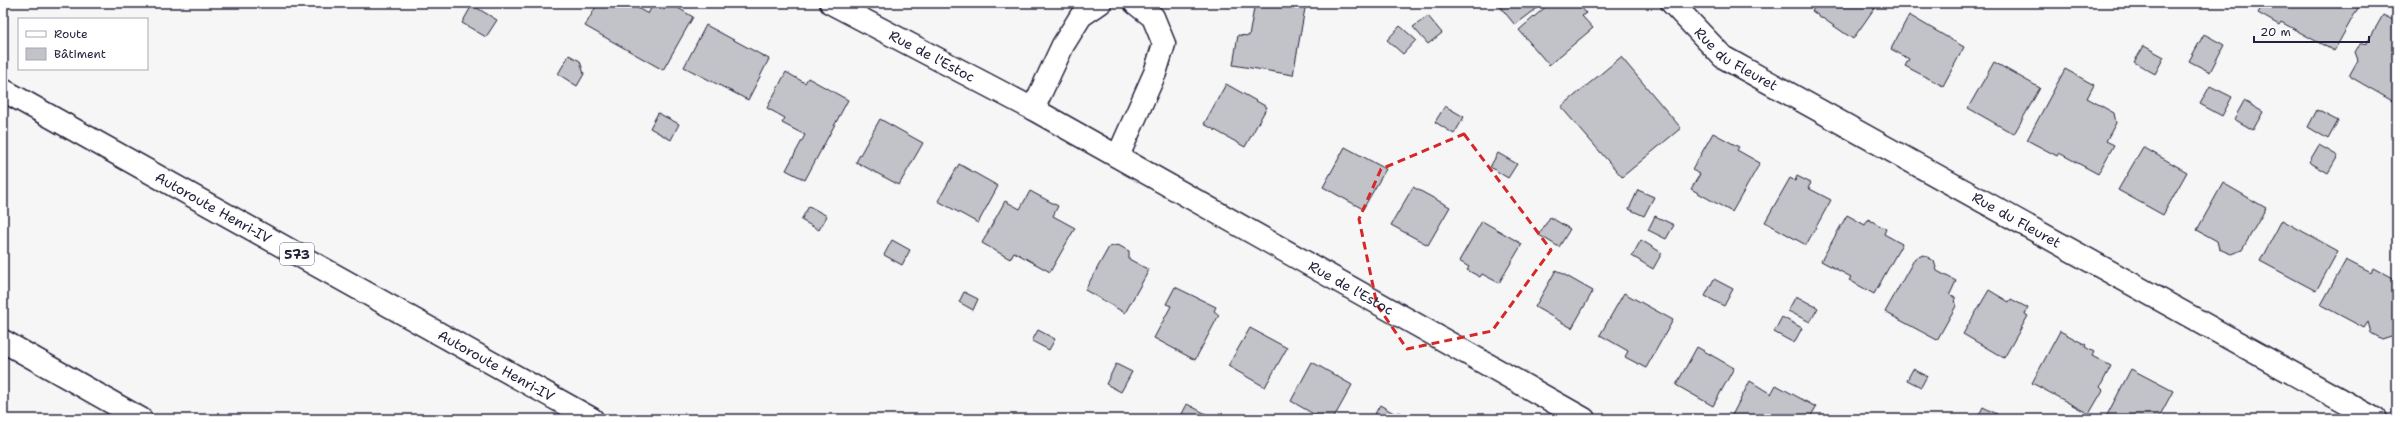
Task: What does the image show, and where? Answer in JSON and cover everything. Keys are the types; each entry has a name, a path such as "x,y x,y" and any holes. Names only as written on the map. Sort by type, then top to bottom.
{"main road":[{"name":"Rue de l'Estoc","path":"831,3 1033,109 1584,419"},
{"path":"1033,109 1063,45 1081,16 1100,3"},
{"path":"1118,156 1155,73 1164,44 1153,17 1135,3"},
{"name":"Rue du Fleuret","path":"1672,3 1723,57 2376,419"},
{"name":"Autoroute Henri-IV","path":"3,90 592,419"},
{"path":"3,341 141,419"}],"highlighted area":[{"path":"1464,134 1551,250 1492,331 1407,349 1377,305 1359,219 1381,169"}],"building":[{"path":"598,3 629,3 648,14 651,8 658,6 664,10 670,3 693,17 663,70 585,26"},
{"path":"1255,3 1306,3 1293,75 1233,65 1238,35 1249,36"},
{"path":"1497,3 1544,3 1515,25"},
{"path":"1550,3 1578,3 1586,13 1582,16 1593,28 1549,65 1519,30"},
{"path":"1818,3 1878,3 1853,39 1812,11"},
{"path":"2264,3 2348,3 2358,8 2334,51 2281,22 2279,25 2258,13"},
{"path":"472,5 497,20 486,37 462,23"},
{"path":"1909,15 1964,47 1943,86 1905,66 1909,59 1891,49"},
{"path":"2383,15 2397,22 2397,97 2394,102 2349,76 2358,60 2355,52 2360,44 2367,43"},
{"path":"1428,16 1442,33 1428,44 1413,27"},
{"path":"706,25 769,59 748,100 684,67"},
{"path":"1400,26 1416,40 1403,54 1387,40"},
{"path":"2204,34 2224,45 2210,72 2189,61"},
{"path":"2144,46 2164,57 2155,74 2134,62"},
{"path":"569,55 580,61 584,74 577,86 558,74"},
{"path":"1621,57 1681,128 1622,177 1561,107"},
{"path":"1994,62 2040,88 2014,134 1968,108"},
{"path":"2065,69 2094,85 2087,98 2114,113 2116,123 2106,141 2114,145 2098,174 2059,153 2057,156 2027,140"},
{"path":"786,72 805,83 808,78 848,100 805,180 786,170 805,135 782,123 785,118 767,108"},
{"path":"1226,84 1267,107 1245,147 1204,124"},
{"path":"2210,86 2232,97 2222,116 2200,104"},
{"path":"2244,101 2263,112 2253,130 2234,119"},
{"path":"1445,106 1464,117 1454,134 1435,122"},
{"path":"2317,110 2338,121 2328,139 2308,127"},
{"path":"658,113 679,124 671,140 650,128"},
{"path":"880,119 923,143 899,185 856,162"},
{"path":"1713,133 1739,147 1737,150 1760,163 1732,212 1691,189 1700,174 1692,170"},
{"path":"2319,145 2338,156 2328,173 2309,162"},
{"path":"1345,147 1386,169 1363,209 1323,187"},
{"path":"2143,147 2187,172 2163,215 2118,190"},
{"path":"1498,153 1517,164 1508,178 1490,167"},
{"path":"959,164 998,186 978,223 938,201"},
{"path":"1797,176 1811,183 1808,188 1831,200 1806,245 1765,222 1790,178 1795,181"},
{"path":"2223,183 2266,208 2242,250 2231,254 2219,249 2217,241 2197,230"},
{"path":"1413,187 1450,207 1428,245 1391,225"},
{"path":"1638,190 1654,197 1644,216 1629,209"},
{"path":"1030,191 1058,206 1053,216 1075,228 1050,272 1014,252 1010,259 982,243 1005,201 1020,209"},
{"path":"809,206 827,216 819,230 801,220"},
{"path":"1847,215 1865,225 1868,219 1886,229 1884,234 1902,244 1874,294 1849,280 1851,277 1821,261"},
{"path":"1655,216 1674,225 1666,239 1648,230"},
{"path":"1550,217 1570,229 1559,247 1539,235"},
{"path":"2282,220 2338,251 2316,291 2260,261"},
{"path":"1482,221 1522,244 1499,283 1482,274 1480,277 1467,270 1469,267 1459,261"},
{"path":"892,240 910,250 902,265 884,255"},
{"path":"1641,240 1662,253 1653,269 1632,256"},
{"path":"1118,245 1129,251 1129,259 1149,270 1125,313 1085,290 1109,247"},
{"path":"1924,255 1934,261 1937,271 1956,281 1950,294 1955,297 1956,306 1937,340 1885,312 1915,258"},
{"path":"2346,260 2371,273 2373,268 2397,281 2397,329 2394,335 2382,339 2371,333 2368,322 2364,328 2321,305"},
{"path":"1556,270 1593,291 1572,328 1535,307"},
{"path":"1714,279 1733,289 1724,306 1705,296"},
{"path":"1175,287 1216,307 1214,311 1219,315 1195,360 1154,338 1171,306 1166,304"},
{"path":"1989,290 2009,302 2011,299 2028,308 2025,314 2028,316 2004,358 1963,334"},
{"path":"964,292 978,299 973,310 959,302"},
{"path":"1624,293 1673,320 1646,368 1625,357 1628,351 1600,335"},
{"path":"1796,296 1818,308 1810,322 1788,311"},
{"path":"1782,317 1802,328 1794,343 1774,332"},
{"path":"1250,328 1287,348 1265,387 1228,366"},
{"path":"1038,330 1055,339 1049,350 1032,341"},
{"path":"2060,331 2086,345 2085,347 2094,352 2092,356 2111,366 2100,387 2103,390 2089,414 2032,383"},
{"path":"1697,347 1734,368 1713,406 1676,385"},
{"path":"1312,362 1352,385 1333,419 1322,419 1291,401"},
{"path":"1116,364 1132,372 1121,392 1106,384"},
{"path":"1913,369 1927,376 1921,387 1907,380"},
{"path":"2131,369 2173,391 2158,419 2111,419 2106,417"},
{"path":"1750,381 1771,394 1776,385 1816,407 1809,419 1730,419"},
{"path":"1187,404 1206,414 1203,419 1180,418"},
{"path":"1380,405 1397,415 1399,412 1412,419 1372,419"},
{"path":"1983,407 1997,414 1995,419 1978,417"},
{"path":"1834,413 1845,419 1831,419"}]}
